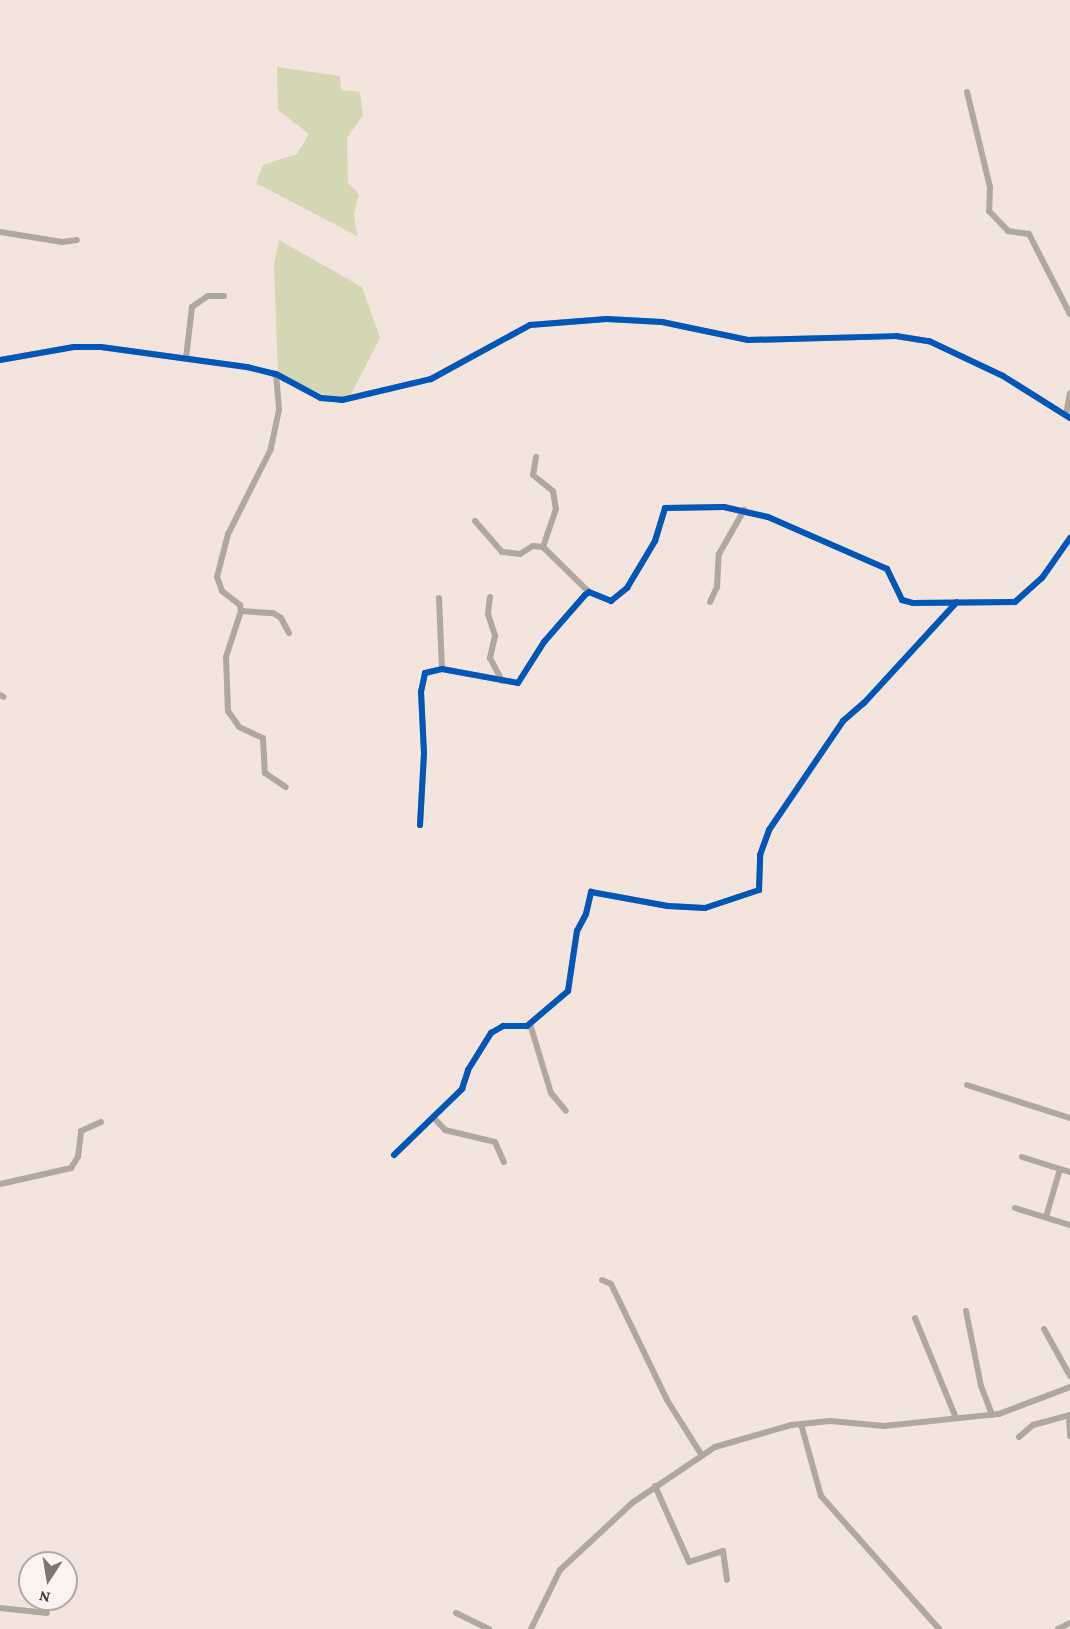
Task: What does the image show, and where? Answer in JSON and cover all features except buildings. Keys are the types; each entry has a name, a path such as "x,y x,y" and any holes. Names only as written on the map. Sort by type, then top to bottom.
{"street":[{"path":"967,92 990,187 989,211 1008,231 1029,234 1070,314"},
{"path":"0,232 62,242 76,240"},
{"path":"186,358 192,307 208,296 224,296"},
{"path":"0,360 82,346 186,358 276,374 321,398 361,399 431,379 530,325 565,320 651,321 748,340 896,336 929,341 969,357 1068,416 1070,393"},
{"path":"276,374 279,410 271,449 228,534 217,577 222,591 236,601 241,611 226,657 228,711 239,728 263,738 265,773 286,787"},
{"path":"536,457 533,474 553,491 556,509 543,548"},
{"path":"475,521 502,552 520,555 533,546 543,548 589,592 611,601 627,588 655,541 665,508 744,510 887,568 898,594 907,602 1015,602 1042,578 1070,538"},
{"path":"710,602 717,586 719,554 744,510"},
{"path":"420,825 424,753 421,682 425,673 442,669 502,681 522,680 544,642 589,592"},
{"path":"490,597 488,614 495,636 490,658 502,681"},
{"path":"438,598 442,669"},
{"path":"394,1155 462,1089 468,1070 491,1033 502,1026 520,1028 530,1024 568,991 576,931 586,914 591,892 668,906 705,908 759,890 760,855 769,830 843,722 957,602"},
{"path":"241,611 273,613 281,618 290,633"},
{"path":"530,1024 551,1092 566,1111"},
{"path":"967,1085 1070,1118"},
{"path":"434,1118 445,1131 495,1143 504,1162"},
{"path":"0,1184 71,1168 78,1157 81,1131 101,1122"},
{"path":"1022,1157 1070,1172"},
{"path":"1046,1217 1060,1169"},
{"path":"1015,1208 1070,1225"},
{"path":"602,1280 611,1284 666,1400 701,1454"},
{"path":"966,1311 981,1386 992,1415"},
{"path":"915,1318 956,1418"},
{"path":"1044,1329 1070,1376"},
{"path":"531,1629 560,1570 600,1531 655,1486 701,1454 781,1426 831,1421 884,1426 992,1415 1028,1406 1070,1387"},
{"path":"1019,1437 1033,1425 1069,1415 1070,1436"},
{"path":"801,1424 821,1496 939,1629"},
{"path":"655,1486 689,1562 723,1551 727,1580"},
{"path":"0,1608 46,1613"},
{"path":"456,1613 489,1629"},
{"path":"1058,1629 1070,1623"}],"green space":[{"path":"277,67 340,76 341,90 360,92 363,115 347,138 348,183 359,194 354,213 357,236 256,183 263,165 297,154 309,134 278,110"},
{"path":"279,240 362,287 380,338 348,400 322,394 278,374 274,265"}],"cycle path":[{"path":"0,360 74,347 101,347 247,367 276,374 321,398 342,400 431,379 530,325 607,319 662,322 748,340 896,336 929,341 1003,376 1070,418"},
{"path":"420,825 424,753 421,692 425,673 442,669 518,683 544,642 585,595 589,592 611,601 627,588 655,541 665,508 724,507 768,517 887,569 902,600 913,603 1015,602 1042,578 1070,538"},
{"path":"394,1155 462,1089 468,1070 491,1033 503,1026 527,1026 568,991 577,931 586,914 591,892 668,906 705,908 759,890 760,855 769,830 843,721 864,703 957,602"}]}
